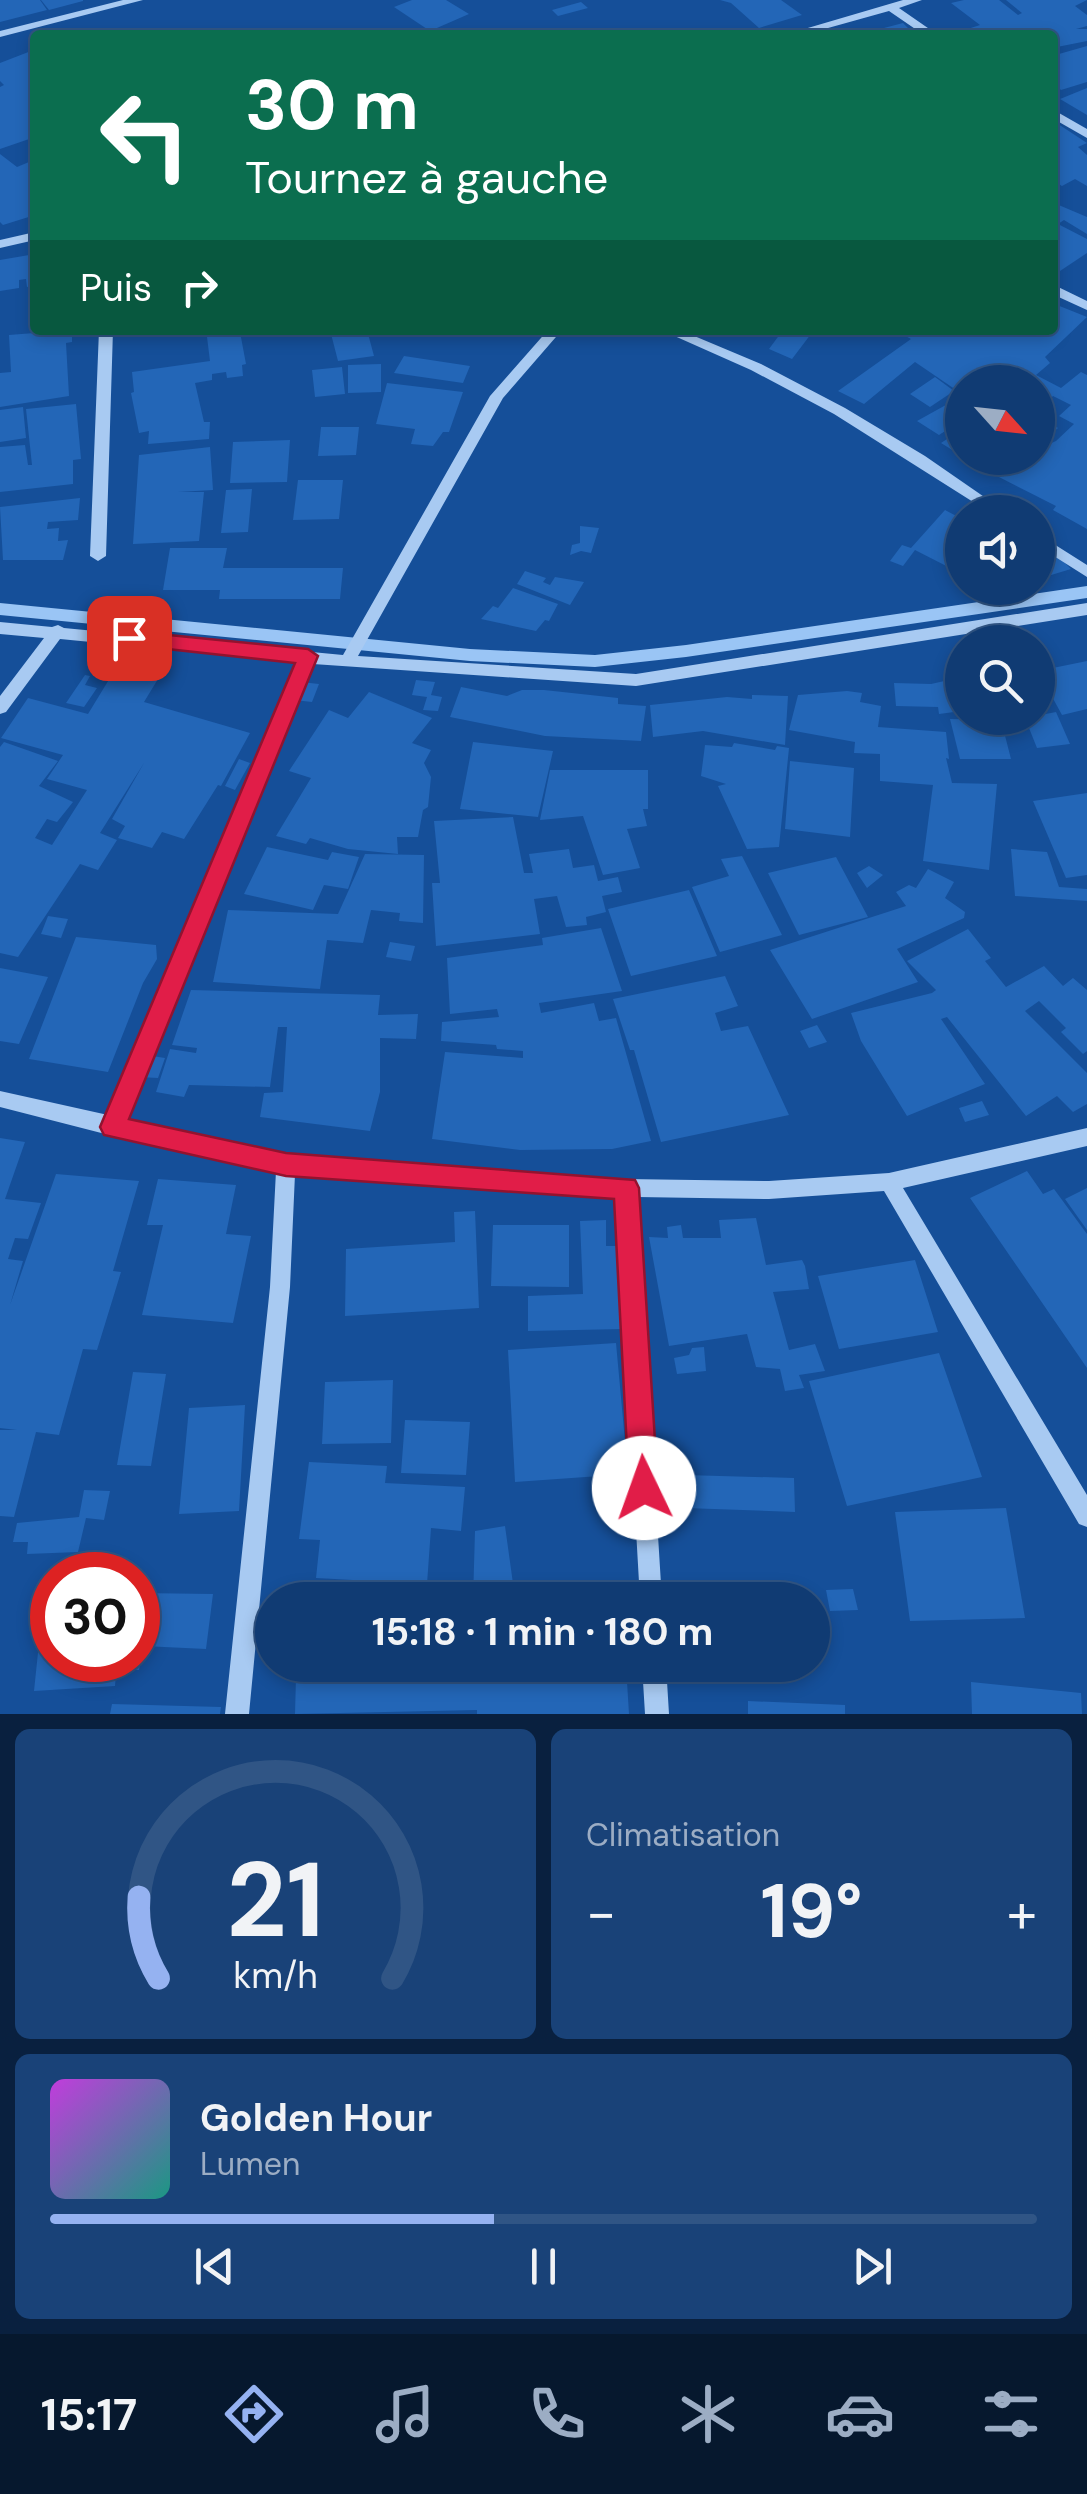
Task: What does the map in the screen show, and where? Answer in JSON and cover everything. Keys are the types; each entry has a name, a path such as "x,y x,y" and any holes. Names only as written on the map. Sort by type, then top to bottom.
{"street":[{"path":"0,34 137,0"},
{"path":"808,30 916,0"},
{"path":"890,7 924,30"},
{"path":"1058,117 1087,134"},
{"path":"0,244 30,237"},
{"path":"1058,291 1087,306"},
{"path":"98,556 106,335"},
{"path":"346,660 497,396 550,335"},
{"path":"681,335 735,355 824,400 903,446 974,495"},
{"path":"1055,550 1087,572"},
{"path":"0,628 346,660 636,680 1087,610"},
{"path":"0,708 58,631"},
{"path":"113,1127 308,656"},
{"path":"0,1099 286,1164 626,1188 769,1190 889,1182 1087,1137"},
{"path":"237,1714 280,1286 286,1164"},
{"path":"889,1182 1087,1516"},
{"path":"626,1188 649,1582"},
{"path":"655,1682 657,1714"}],"building":[{"path":"0,0 40,0 47,10 0,22"},
{"path":"41,0 83,0 83,1 49,10"},
{"path":"412,0 446,0 469,14 428,30 394,7"},
{"path":"720,0 781,0 802,15 759,28 731,3"},
{"path":"999,0 1018,15 1022,13 1006,0 1087,0 1075,6 1087,15 1087,26 1076,29 1087,29 1087,41 1058,47 1058,30 964,30 980,25 951,3"},
{"path":"581,2 588,8 558,16 552,10"},
{"path":"903,23 910,30 876,30"},
{"path":"1087,46 1087,82 1061,90 1058,87 1058,54"},
{"path":"30,51 30,139 0,149 0,87 4,85 0,81 0,63"},
{"path":"1087,88 1087,115 1060,99"},
{"path":"1058,124 1087,143 1078,147 1087,155 1087,186 1075,179 1062,186 1058,184"},
{"path":"0,154 17,167 30,163 30,217 3,225"},
{"path":"1058,205 1087,217 1087,234 1064,220 1058,224"},
{"path":"1058,224 1087,239 1087,253 1060,271"},
{"path":"30,255 30,286 26,279 19,280 19,288 0,291 0,260"},
{"path":"1058,305 1087,317 1045,357 1048,365 945,365 945,382 915,362 864,404 838,391 911,339 903,335 1058,335"},
{"path":"9,335 72,335 72,342 66,343 69,396 0,407 0,373 11,372"},
{"path":"241,335 246,364 242,365 243,376 227,378 226,372 212,374 212,380 195,383 204,422 210,422 209,439 148,444 149,431 139,433 131,393 132,372 210,361 207,337"},
{"path":"331,335 368,335 374,356 338,361"},
{"path":"779,335 810,335 792,359 769,349"},
{"path":"404,356 470,366 463,383 394,373"},
{"path":"381,364 381,392 348,393 348,365"},
{"path":"342,367 345,394 315,397 312,370"},
{"path":"1081,372 1087,375 1087,529 1055,511 1055,495 1034,495 997,476 1055,475 1055,441 1074,424 1059,416 1071,405 1055,397 1055,385 1061,388"},
{"path":"935,377 945,384 945,397 930,407 910,394"},
{"path":"387,383 463,392 449,432 443,432 433,446 411,444 415,429 376,424"},
{"path":"76,404 81,459 73,460 73,484 0,492 0,447 25,445 28,465 32,465 26,409"},
{"path":"945,405 945,431 939,435 917,421"},
{"path":"23,407 26,438 0,442 0,410"},
{"path":"321,427 359,427 356,455 318,456"},
{"path":"290,440 287,482 230,483 233,442"},
{"path":"210,447 213,490 178,492 204,492 199,541 133,544 139,455"},
{"path":"298,480 343,480 339,519 293,520"},
{"path":"252,489 248,532 221,533 226,490"},
{"path":"80,498 78,520 48,522 47,529 59,528 58,541 68,540 63,560 3,560 0,507"},
{"path":"945,510 945,565 915,550 903,566 890,561 902,545 911,548"},
{"path":"580,526 599,528 591,553 570,555 572,545 580,543"},
{"path":"170,548 227,548 223,568 343,568 340,599 219,599 220,590 163,590"},
{"path":"1055,556 1062,560 1071,569 1055,574"},
{"path":"525,571 546,578 543,582 550,585 555,577 584,582 570,605 517,584"},
{"path":"513,588 558,604 549,621 545,620 536,631 481,619 493,606 498,608"},
{"path":"1087,661 1087,709 1062,715 1055,702 1055,668"},
{"path":"116,668 158,679 144,702 250,733 221,786 218,785 184,839 162,832 152,848 118,838 125,826 112,819 144,763 100,833 117,840 98,870 80,864 18,957 0,953 0,747 4,742 58,761 39,786 73,802 57,822 47,819 35,838 52,845 87,790 47,779 63,755 1,738 28,698 88,714"},
{"path":"85,675 90,676 85,685 97,688 84,707 66,703"},
{"path":"416,680 435,682 431,695 442,697 438,711 423,710 427,697 412,695"},
{"path":"945,681 945,713 939,714 938,707 896,706 894,683"},
{"path":"301,682 319,684 312,702 294,700"},
{"path":"461,687 507,696 522,690 544,690 618,698 618,704 646,706 641,741 545,736 450,717"},
{"path":"369,692 432,718 412,743 431,750 424,763 431,777 428,807 423,810 418,837 397,837 398,854 348,849 310,838 306,844 276,836 311,778 289,771 329,710 348,718"},
{"path":"862,693 860,702 881,706 878,727 945,732 952,783 997,784 989,870 923,861 933,785 880,781 880,754 854,753 855,742 789,730 798,695"},
{"path":"752,695 788,696 785,745 703,731 653,737 650,705 727,697 752,699"},
{"path":"1055,712 1070,744 1037,748 1032,735 1055,735"},
{"path":"954,735 1005,735 1011,759 960,759"},
{"path":"473,742 553,751 538,817 460,809"},
{"path":"734,743 775,750 777,746 789,748 779,847 747,849 718,786 726,784 701,776 705,745 732,747"},
{"path":"239,759 250,763 235,790 225,786"},
{"path":"790,761 854,768 850,837 785,829"},
{"path":"550,770 648,770 648,809 643,809 647,826 627,829 640,868 603,875 583,816 540,820"},
{"path":"1087,793 1087,875 1066,878 1033,801"},
{"path":"513,817 524,873 533,873 529,854 569,849 573,868 594,865 598,881 618,877 622,892 602,896 606,912 586,917 587,925 566,927 557,896 534,899 540,934 436,946 432,883 440,883 434,821"},
{"path":"267,847 328,860 332,852 359,857 348,889 324,885 313,910 244,894"},
{"path":"1011,849 1047,852 1059,887 1087,889 1087,901 1015,896"},
{"path":"365,854 424,855 423,923 399,921 400,913 371,910 363,943 327,940 320,989 213,982 228,910 338,914"},
{"path":"742,856 782,935 720,952 692,887 729,876 721,859"},
{"path":"836,857 868,917 799,935 768,873"},
{"path":"869,866 883,875 867,888 857,873"},
{"path":"928,869 954,882 945,898 965,912 964,918 897,949 918,982 812,1019 770,950 906,906 896,892 909,885 916,888"},
{"path":"689,890 717,956 631,976 608,909"},
{"path":"48,916 68,919 61,938 41,934"},
{"path":"601,928 622,991 539,1003 541,1013 594,1003 599,1021 616,1018 651,1141 612,1149 520,1150 432,1139 445,1052 523,1058 523,1051 497,1049 496,1045 441,1041 442,1022 499,1017 497,1009 450,1014 447,958 543,945 542,938"},
{"path":"968,929 991,958 985,961 1006,987 1044,966 1063,986 1073,978 1087,990 1087,1051 1083,1054 1061,1032 1066,1028 1039,1001 1025,1011 1087,1073 1087,1104 1073,1112 1057,1096 1026,1116 947,1017 941,1019 985,1084 907,1116 861,1041 851,1013 932,993 936,990 907,961"},
{"path":"76,937 156,945 157,959 143,983 108,1072 29,1059"},
{"path":"390,942 415,946 411,961 386,957"},
{"path":"0,968 48,977 19,1044 0,1041"},
{"path":"725,976 738,1006 715,1013 721,1031 748,1026 789,1115 661,1142 634,1050 630,1050 613,999"},
{"path":"191,990 380,995 378,1015 418,1014 416,1039 380,1038 380,1092 370,1131 260,1117 264,1093 283,1092 287,1027 278,1027 270,1087 189,1085 184,1097 156,1092 170,1049 196,1053 197,1048 172,1045"},
{"path":"817,1025 827,1042 809,1048 800,1031"},
{"path":"146,1055 165,1058 158,1078 139,1077"},
{"path":"982,1101 989,1115 965,1122 959,1108"},
{"path":"0,1138 25,1142 5,1199 41,1203 28,1239 15,1238 8,1259 23,1261 10,1305 56,1174 139,1181 113,1271 121,1272 97,1350 83,1349 59,1435 36,1432 14,1517 0,1516 0,1430 17,1430 0,1428"},
{"path":"1027,1171 1043,1194 1054,1189 1087,1234 1087,1368 970,1198"},
{"path":"158,1179 236,1185 226,1234 251,1236 233,1323 142,1315 163,1225 147,1225"},
{"path":"1087,1188 1087,1230 1065,1199"},
{"path":"475,1211 479,1308 345,1316 346,1249 455,1242 454,1212"},
{"path":"756,1218 766,1265 802,1260 805,1266 809,1289 773,1292 789,1350 815,1344 825,1371 799,1375 804,1388 785,1391 780,1369 756,1367 747,1334 669,1346 649,1237 668,1238 667,1227 681,1225 683,1238 721,1238 719,1220"},
{"path":"606,1220 606,1246 619,1246 623,1329 528,1331 528,1296 583,1294 580,1221"},
{"path":"493,1225 569,1225 569,1287 491,1286"},
{"path":"915,1260 938,1332 839,1349 818,1276"},
{"path":"616,1343 628,1474 515,1482 508,1350"},
{"path":"704,1347 706,1371 677,1374 674,1358 689,1355 692,1348"},
{"path":"939,1353 982,1477 847,1506 809,1381"},
{"path":"133,1372 166,1374 151,1466 117,1465"},
{"path":"393,1380 391,1443 322,1444 325,1382"},
{"path":"245,1405 239,1511 179,1514 189,1408"},
{"path":"405,1420 470,1422 466,1475 401,1473"},
{"path":"309,1462 387,1466 385,1483 465,1487 461,1531 431,1528 427,1582 316,1578 320,1540 299,1539"},
{"path":"685,1475 794,1478 795,1512 685,1508"},
{"path":"84,1490 110,1491 104,1520 86,1518 78,1552 27,1554 28,1542 13,1542 17,1523 79,1517"},
{"path":"1006,1508 1025,1618 910,1621 895,1512"},
{"path":"505,1526 513,1582 474,1582 475,1531"},
{"path":"853,1589 858,1610 830,1611 830,1590"},
{"path":"160,1593 213,1594 206,1649 160,1647"},
{"path":"35,1682 115,1682 115,1686 34,1691"},
{"path":"296,1682 627,1682 629,1714 477,1714 477,1710 295,1714"},
{"path":"971,1682 1081,1693 1082,1714 972,1714"},
{"path":"748,1701 845,1705 845,1714 748,1714"},
{"path":"112,1704 221,1707 220,1714 110,1714"}],"waterway":[{"path":"0,609 470,655 595,661 1087,592"}],"route":[{"path":"129,638 308,656 113,1127 286,1164 626,1188 644,1488"}]}
